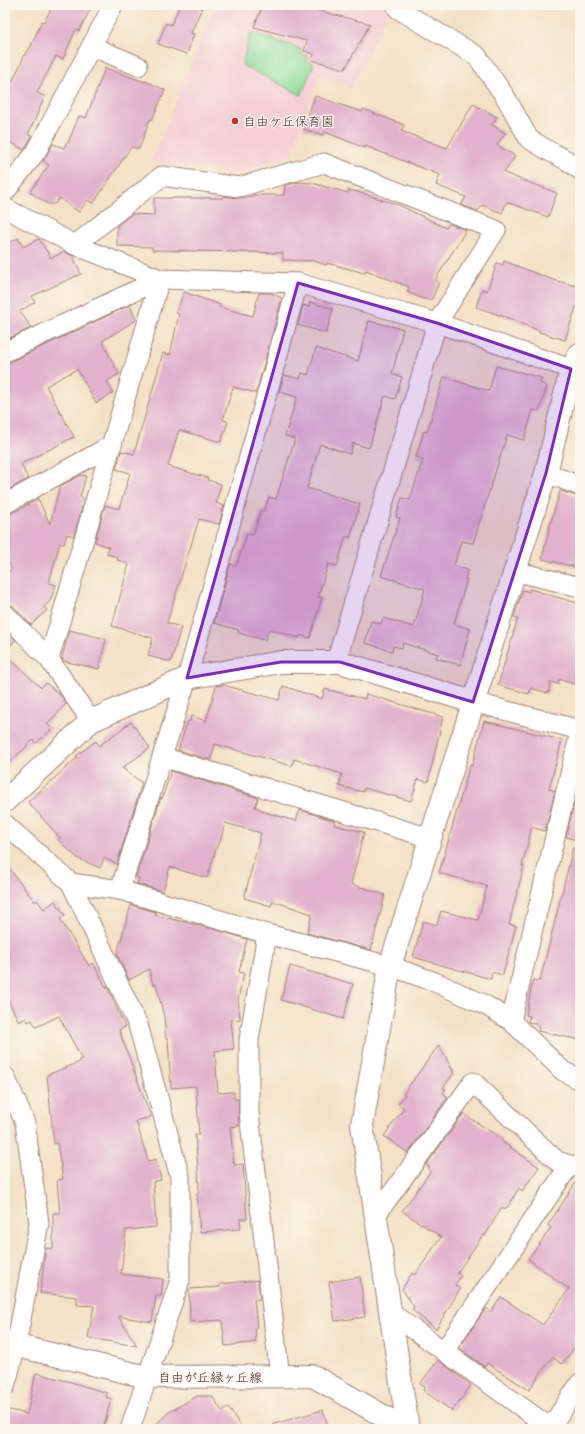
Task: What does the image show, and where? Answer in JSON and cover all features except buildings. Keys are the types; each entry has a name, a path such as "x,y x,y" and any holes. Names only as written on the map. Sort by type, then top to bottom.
{"street":[{"path":"5,192 36,152 113,5"},
{"path":"396,5 398,9 477,56 506,98 529,139 568,161 580,170"},
{"path":"91,46 138,66"},
{"path":"75,245 162,176 239,187 324,163 496,230 438,323 336,662"},
{"path":"5,208 75,245 160,279 298,283 576,361 546,473 390,966 362,1125 391,1313 397,1427"},
{"path":"5,352 160,279"},
{"path":"49,659 160,279"},
{"path":"120,890 187,678 298,283"},
{"path":"5,504 112,445"},
{"path":"546,473 580,486"},
{"path":"514,571 580,587"},
{"path":"5,614 49,659 91,721"},
{"path":"5,801 91,721 187,678 281,662 340,662 473,702 580,731 511,1021"},
{"path":"162,757 430,838"},
{"path":"5,824 70,883 138,1025 180,1177 180,1280 130,1429"},
{"path":"70,883 120,890 267,934 390,966 435,982 487,1006 511,1021 563,1071 580,1080"},
{"path":"267,934 249,1040 249,1113 280,1376"},
{"path":"5,1076 25,1123 40,1223 10,1345 5,1387"},
{"path":"376,1215 473,1082 557,1161 574,1167 444,1351"},
{"path":"391,1313 551,1428 580,1383"},
{"name":"自由が丘緑ヶ丘線","path":"10,1345 147,1377 313,1376 397,1427"}],"highlighted area":[{"path":"298,283 437,323 571,369 546,473 473,702 340,662 281,662 187,678"}],"shaded area":[{"name":"自由ケ丘保育園","path":"216,5 384,5 387,14 351,88 319,75 291,155 234,173 151,161"}],"green space":[{"path":"251,32 301,49 300,53 308,56 306,61 314,64 301,95 242,65"}],"place":[{"name":"自由ケ丘保育園","path":"235,121"}]}
